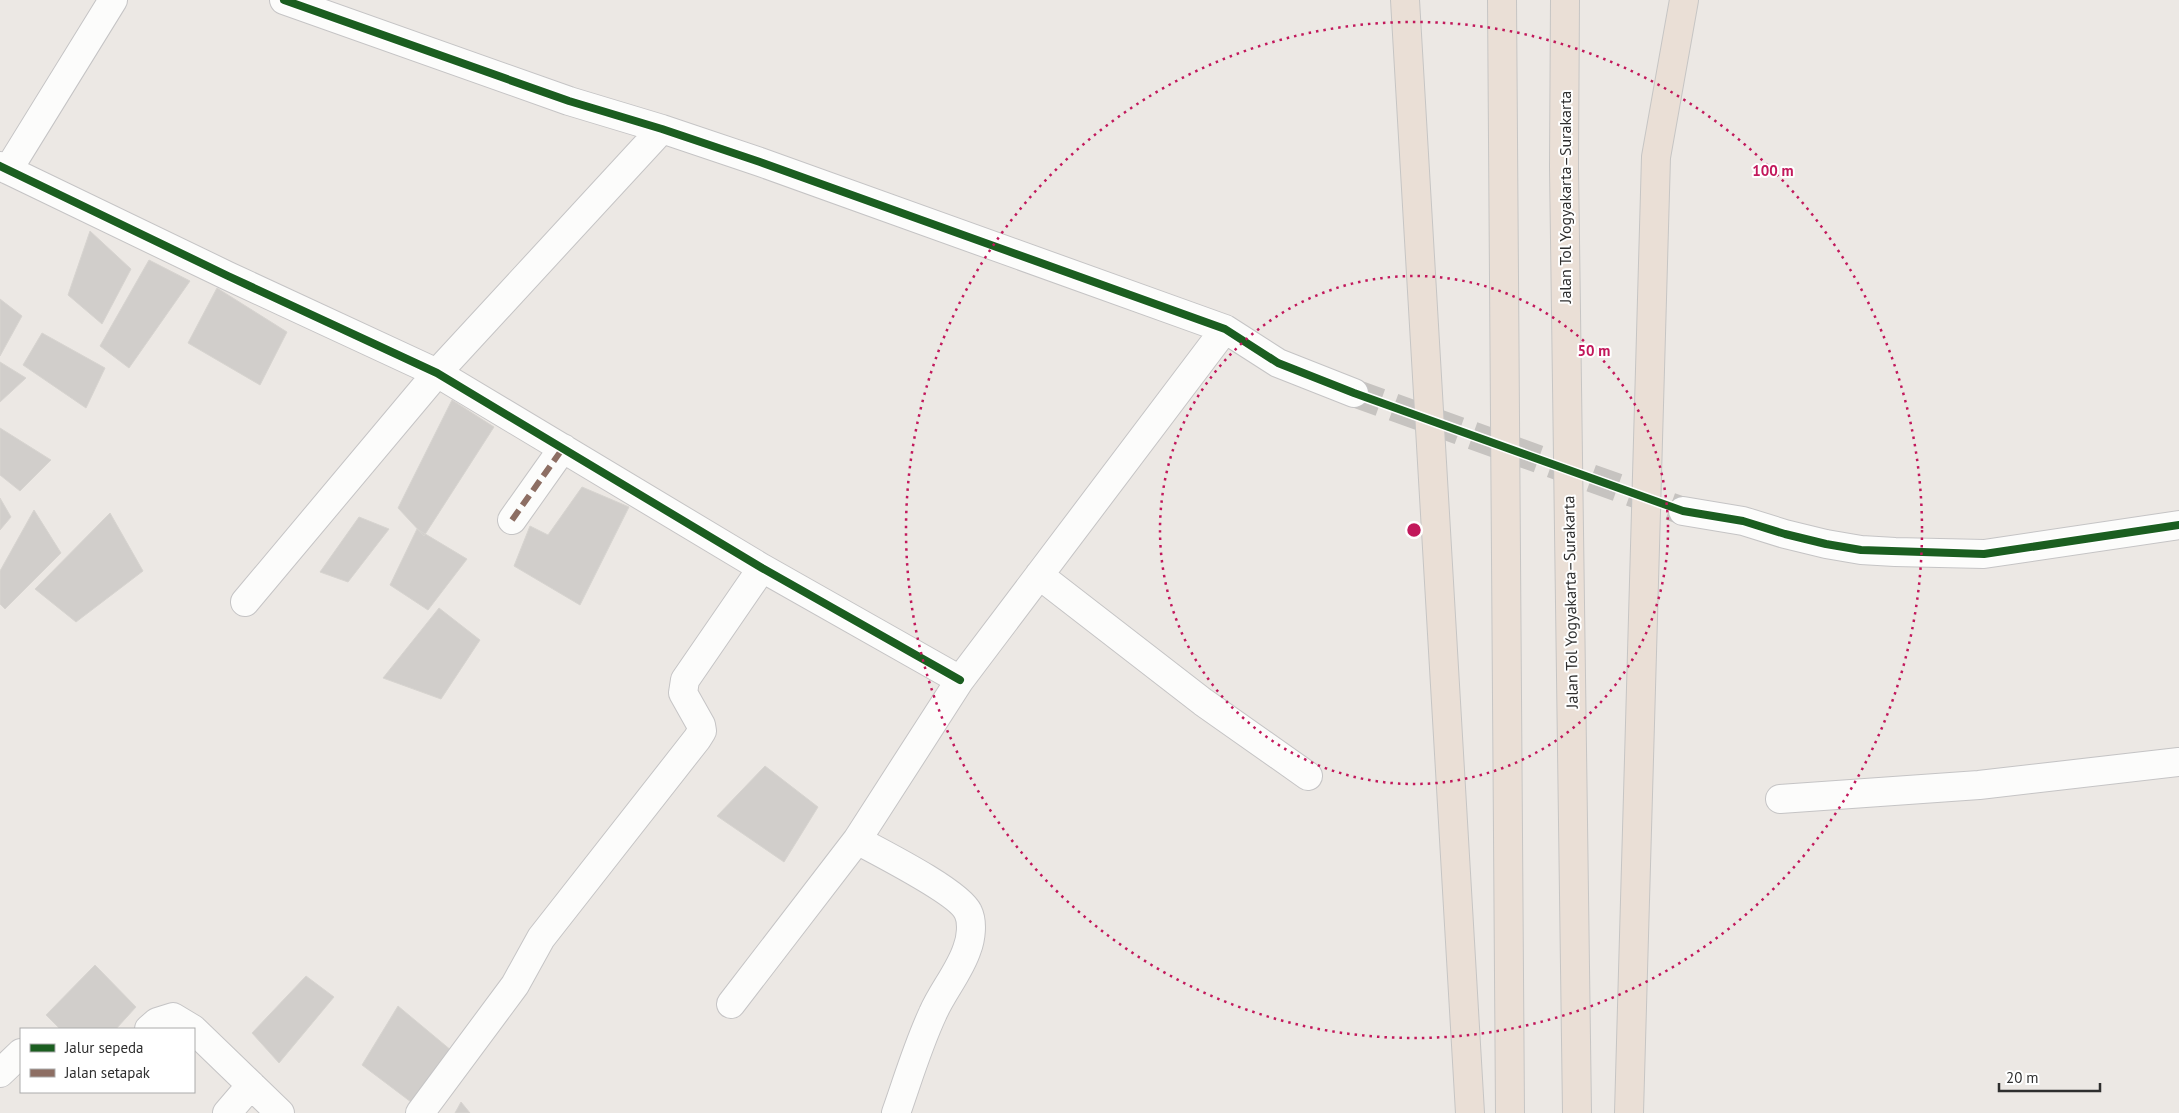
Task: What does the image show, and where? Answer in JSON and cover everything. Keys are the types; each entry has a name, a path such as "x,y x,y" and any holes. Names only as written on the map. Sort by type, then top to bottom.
{"highway":[{"path":"1405,0 1470,1113"},
{"path":"1502,0 1510,1113"},
{"name":"Jalan Tol Yogyakarta–Surakarta","path":"1565,0 1564,167 1577,1113"},
{"path":"1630,1113 1656,157 1678,23 1684,0"}],"street":[{"path":"113,0 4,168 228,276 437,373 762,568 960,680"},
{"path":"284,0 569,101 662,129 1225,329 1278,363 1354,393"},
{"path":"245,602 437,373 662,129"},
{"path":"731,1004 857,840 960,680 1225,329"},
{"path":"512,520 563,448"},
{"path":"1683,511 1743,521 1826,544 1861,550 1895,552 1984,554 2179,525"},
{"path":"420,1113 515,985 541,938 698,739 702,730 701,725 683,693 685,680 762,568"},
{"path":"1039,575 1196,696 1308,776"},
{"path":"1780,799 1979,785 2179,762"},
{"path":"857,840 933,882 961,902 968,912 972,926 967,950 918,1047 896,1113"},
{"path":"150,1028 157,1022 173,1016 190,1028"},
{"path":"195,1032 280,1113"},
{"path":"0,1073 20,1054"},
{"path":"227,1113 251,1085"}],"building":[{"path":"90,231 131,269 102,324 68,295"},
{"path":"149,260 190,281 129,368 100,346"},
{"path":"217,288 287,332 260,385 188,343"},
{"path":"0,299 22,316 0,356"},
{"path":"42,333 105,368 86,408 23,365"},
{"path":"0,362 26,378 0,402"},
{"path":"452,400 494,427 424,536 398,508"},
{"path":"0,428 51,460 20,491 0,475"},
{"path":"582,487 629,507 580,605 514,566 530,526 548,535"},
{"path":"0,498 11,517 0,530"},
{"path":"34,510 61,553 5,609 0,604 0,571"},
{"path":"110,513 143,571 76,622 35,589"},
{"path":"359,517 389,529 348,582 320,572"},
{"path":"417,529 467,559 428,610 390,585"},
{"path":"439,608 480,640 441,699 383,678"},
{"path":"765,766 818,807 784,862 717,816"},
{"path":"95,965 136,1007 117,1028 59,1028 46,1015"},
{"path":"306,976 334,997 279,1063 252,1033"},
{"path":"398,1006 452,1051 415,1105 362,1065"},
{"path":"461,1102 470,1113 455,1113"}],"tunnel":[{"path":"1354,393 1683,511"}],"marked path":[{"path":"512,520 563,448"}],"cycle path":[{"path":"284,0 569,101 662,129 760,162 1225,329 1278,363 1354,393 1683,511 1743,521 1785,534 1861,550 1984,554 2179,525"},
{"path":"0,166 228,276 437,373 762,568 960,680"}]}
